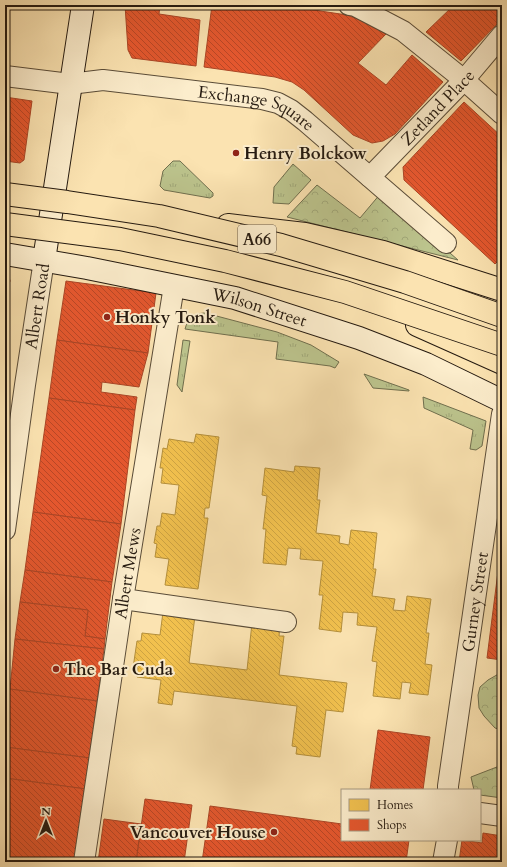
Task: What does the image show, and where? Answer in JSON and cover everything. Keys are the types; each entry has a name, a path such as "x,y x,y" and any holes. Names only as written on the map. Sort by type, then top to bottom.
{"highway":[{"name":"A66","path":"5,194 160,216 282,245 405,282 502,316"},
{"path":"160,216 305,234 383,252 502,290"},
{"name":"A66","path":"5,224 120,239 225,261 345,292 502,345"},
{"name":"A66","path":"345,292 502,363"}],"street":[{"name":"Albert Road","path":"5,530 26,377 83,5"},
{"path":"349,5 355,6 403,31 464,80 502,114"},
{"name":"Zetland Place","path":"370,177 464,80 502,35"},
{"name":"Exchange Square","path":"5,76 70,84 103,80 262,99 278,103 291,110 305,121 446,243"},
{"name":"Wilson Street","path":"5,254 87,268 236,298 359,338 426,364 502,401"},
{"name":"Albert Mews","path":"84,862 123,599 174,286"},
{"name":"Gurney Street","path":"448,789 502,414"},
{"path":"123,599 286,622"},
{"path":"481,813 502,816"},
{"path":"443,862 447,841"}],"green space":[{"path":"173,161 180,161 213,193 213,196 210,198 164,190 160,186 163,171"},
{"path":"293,164 311,180 289,204 273,203 274,187"},
{"path":"317,185 360,218 381,193 458,260 287,217"},
{"path":"204,313 277,332 311,345 339,362 335,368 330,366 276,359 278,342 185,329 192,317 197,314"},
{"path":"183,340 190,341 182,392 177,385"},
{"path":"364,374 409,390 409,391 373,388"},
{"path":"423,397 486,421 482,446 476,450 470,449 473,430 424,408"},
{"path":"502,672 502,730 495,728 484,716 479,708 478,695 480,687 488,680"},
{"path":"502,765 502,798 481,795 481,789 474,789 471,777"}],"building: Homes":[{"path":"196,434 219,437 209,508 205,508 204,518 208,518 198,589 165,585 169,559 155,557 157,544 154,543 157,526 160,526 162,513 175,515 179,485 161,483 163,468 160,468 163,448 167,449 169,439 194,443"},
{"path":"295,466 320,468 317,500 320,500 316,533 340,536 339,543 349,545 351,530 377,533 373,569 376,569 372,596 395,599 393,610 405,611 407,596 431,599 426,633 429,633 425,664 432,665 428,695 409,693 411,683 402,682 400,699 373,696 377,662 372,661 377,627 357,625 358,613 343,612 341,632 319,629 323,595 319,595 323,561 300,559 301,549 288,548 286,565 263,563 266,529 263,529 267,496 262,495 265,468 294,472"},
{"path":"163,612 195,616 189,663 247,670 252,623 280,626 279,636 284,636 279,675 347,683 343,712 326,710 320,757 296,754 297,747 292,746 297,706 174,691 172,705 158,703 161,680 137,677 138,668 133,668 137,641 141,641 142,633 160,635"}],"building: Shops":[{"path":"125,5 160,5 159,14 200,20 196,66 132,58 128,50"},
{"path":"212,5 280,5 347,15 386,34 358,63 386,85 412,55 443,82 395,134 383,141 372,143 353,135 304,90 292,82 275,77 204,67"},
{"path":"450,5 502,5 502,19 461,61 426,32 453,6"},
{"path":"5,97 32,101 24,160 20,163 5,161"},
{"path":"464,102 502,137 502,257 495,264 404,180 403,167"},
{"path":"5,274 9,277 10,281 5,305"},
{"name":"Honky Tonk","path":"66,281 156,293 148,353 57,340"},
{"path":"57,340 148,353 139,387 102,382 101,392 137,397 135,410 49,398"},
{"path":"49,398 135,410 121,524 33,512"},
{"path":"33,512 121,524 112,582 25,570"},
{"path":"502,540 502,660 487,658"},
{"path":"25,570 112,582 105,639 85,636 88,610 20,602"},
{"path":"20,602 88,610 85,636 105,639 104,649 15,639"},
{"name":"The Bar Cuda","path":"15,639 104,649 97,701 10,689"},
{"path":"10,689 97,701 90,758 5,747 5,723"},
{"path":"378,730 430,737 423,789 370,789"},
{"path":"5,747 90,758 86,789 5,778"},
{"path":"5,778 86,789 76,862 5,862"},
{"path":"145,799 192,805 184,862 136,862"},
{"name":"Vancouver House","path":"210,806 341,824 341,841 409,841 406,862 202,862"},
{"path":"104,819 141,824 136,862 98,862"},
{"path":"483,833 502,836 502,862 459,862 462,841 482,843"}],"place":[{"name":"Henry Bolckow","path":"236,153"},
{"name":"Honky Tonk","path":"107,317"},
{"name":"The Bar Cuda","path":"56,669"},
{"name":"Vancouver House","path":"274,832"}]}
